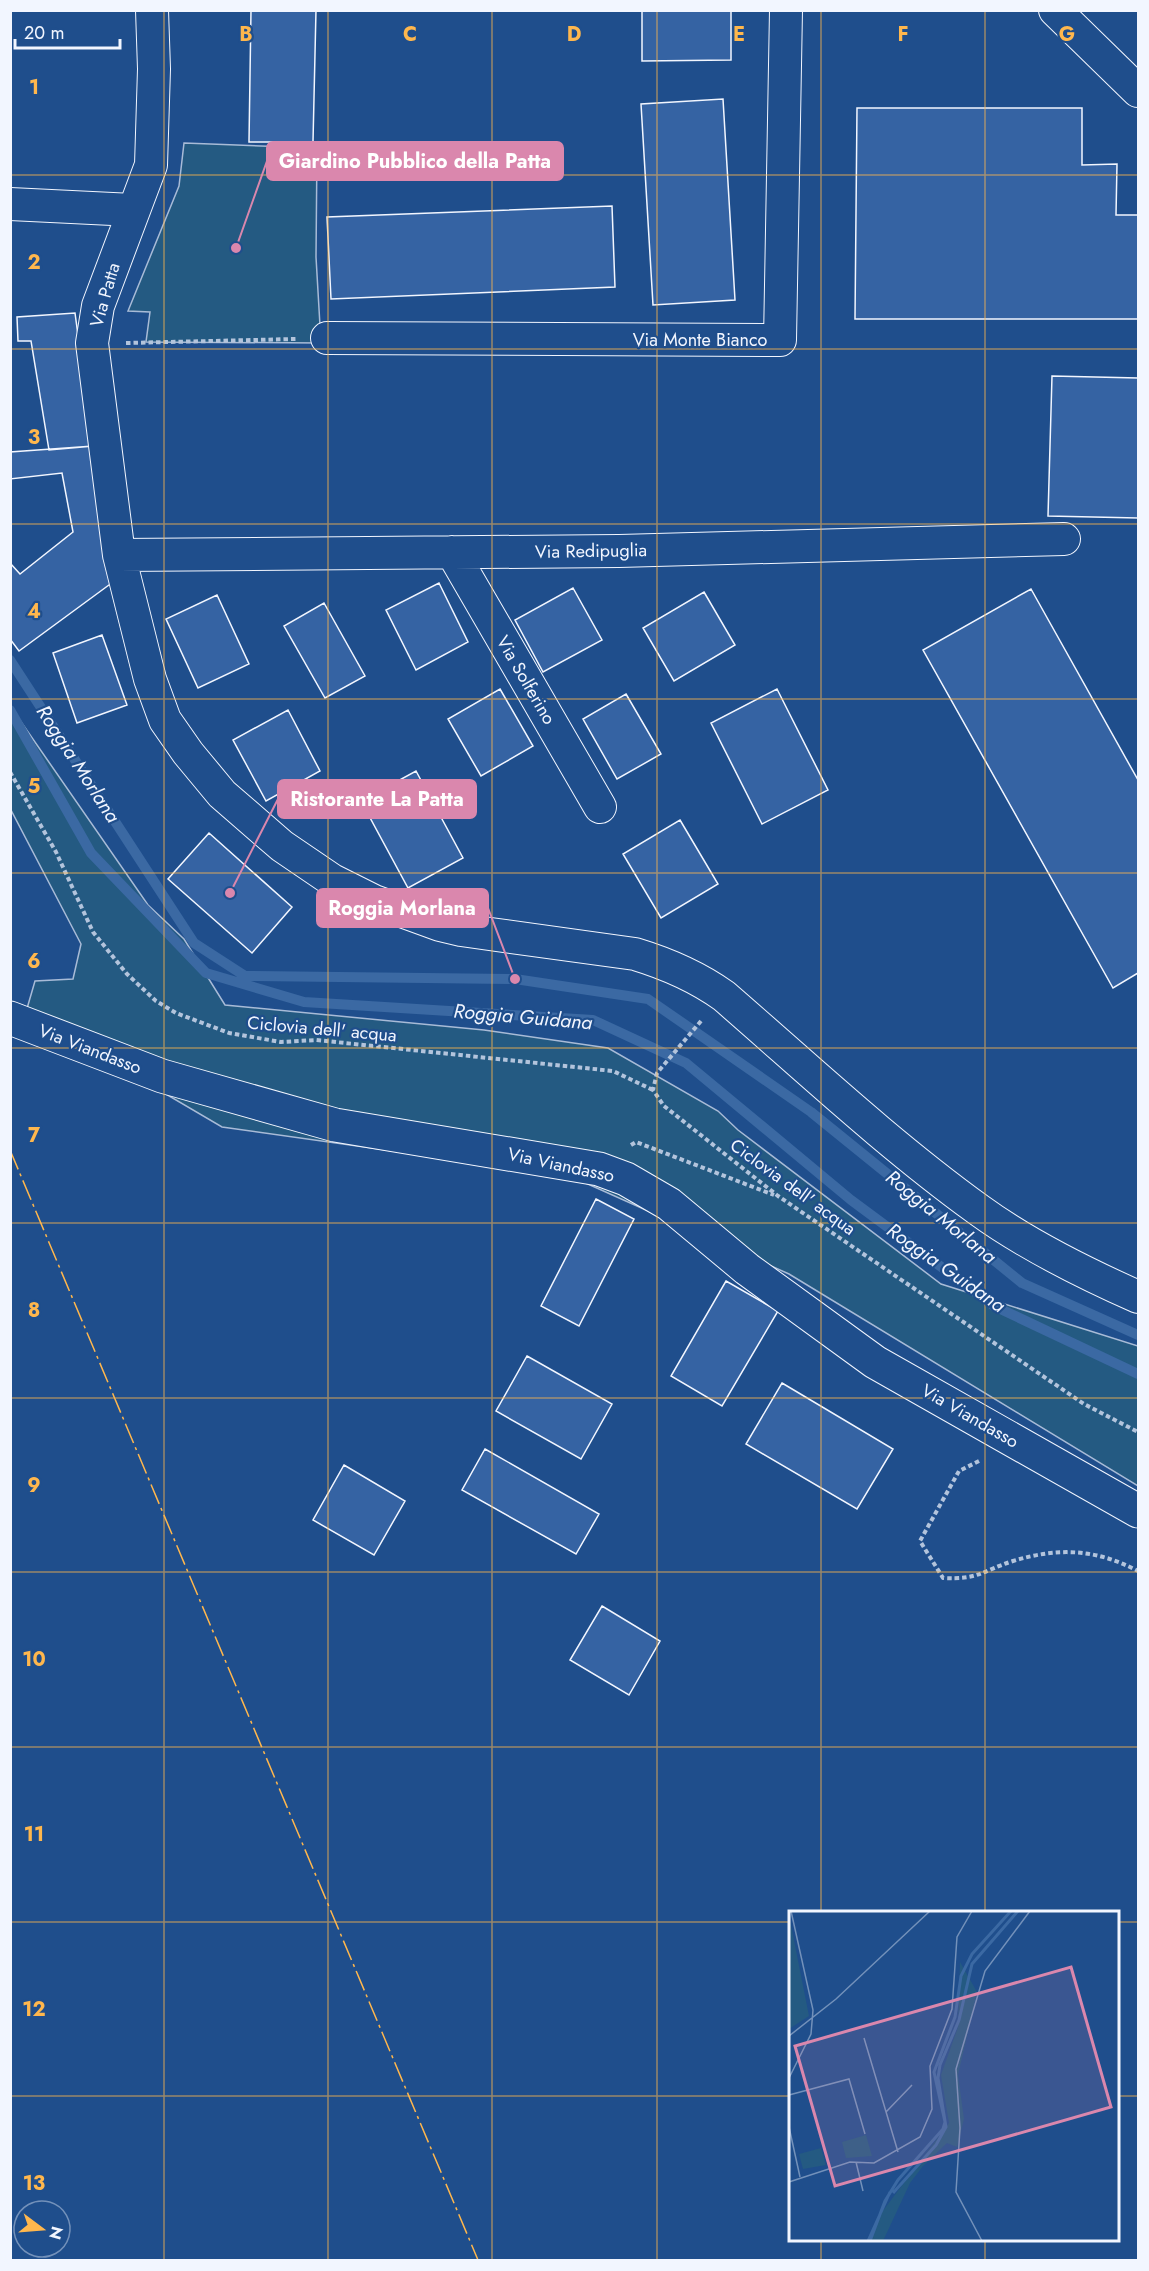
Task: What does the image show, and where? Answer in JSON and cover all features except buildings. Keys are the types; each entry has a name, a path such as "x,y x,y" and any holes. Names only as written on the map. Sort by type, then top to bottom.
{"street":[{"name":"Via Patta","path":"152,10 154,69 151,165 98,306 92,343 119,555 150,679 165,720 188,753 222,794 282,846 332,880 374,901 440,925 635,954 684,971 724,996 892,1143 980,1211 1087,1275 1138,1297"},
{"name":"Via Monte Bianco","path":"327,338 780,340 786,10"},
{"path":"1055,10 1138,91"},
{"path":"10,204 133,210"},
{"name":"Via Redipuglia","path":"119,555 619,551 1064,539"},
{"name":"Via Solferino","path":"452,552 600,807"},
{"name":"Via Viandasso","path":"10,1018 162,1076 335,1125 599,1169 626,1179 669,1204 747,1269 875,1362 1138,1511"}],"path":[{"path":"92,343 327,338"},
{"name":"Ciclovia dell' acqua","path":"10,772 56,852 93,932 143,990 176,1013 229,1034 281,1042 316,1040 345,1042 613,1071 653,1090 664,1106 778,1196 1084,1404 1138,1432"},
{"path":"653,1090 657,1073 724,996"},
{"path":"599,1169 636,1142 778,1196"},
{"path":"1015,1442 959,1471 920,1541 943,1578 968,1579 1014,1561 1072,1550 1119,1561 1138,1571"}],"shaded area":[{"path":"184,143 317,148 316,257 321,343 146,342 150,312 128,311 179,186"},
{"path":"10,706 148,905 184,939 225,1005 484,1030 608,1048 718,1111 738,1130 941,1284 1138,1346 1138,1486 789,1274 570,1176 222,1127 26,1012 35,981 73,979 81,944 11,810"}],"waterway":[{"name":"Roggia Morlana","path":"10,660 194,943 245,976 515,979 648,999 811,1112 1022,1283 1138,1335"},
{"name":"Roggia Guidana","path":"10,710 91,853 206,973 304,1002 593,1020 686,1063 851,1200 994,1306 1138,1374"}],"power":[{"path":"10,1150 478,2260"}],"place":[{"name":"Giardino Pubblico della Patta","path":"236,248"},
{"name":"Ristorante La Patta","path":"230,893"},
{"name":"Roggia Morlana","path":"515,979"}]}
